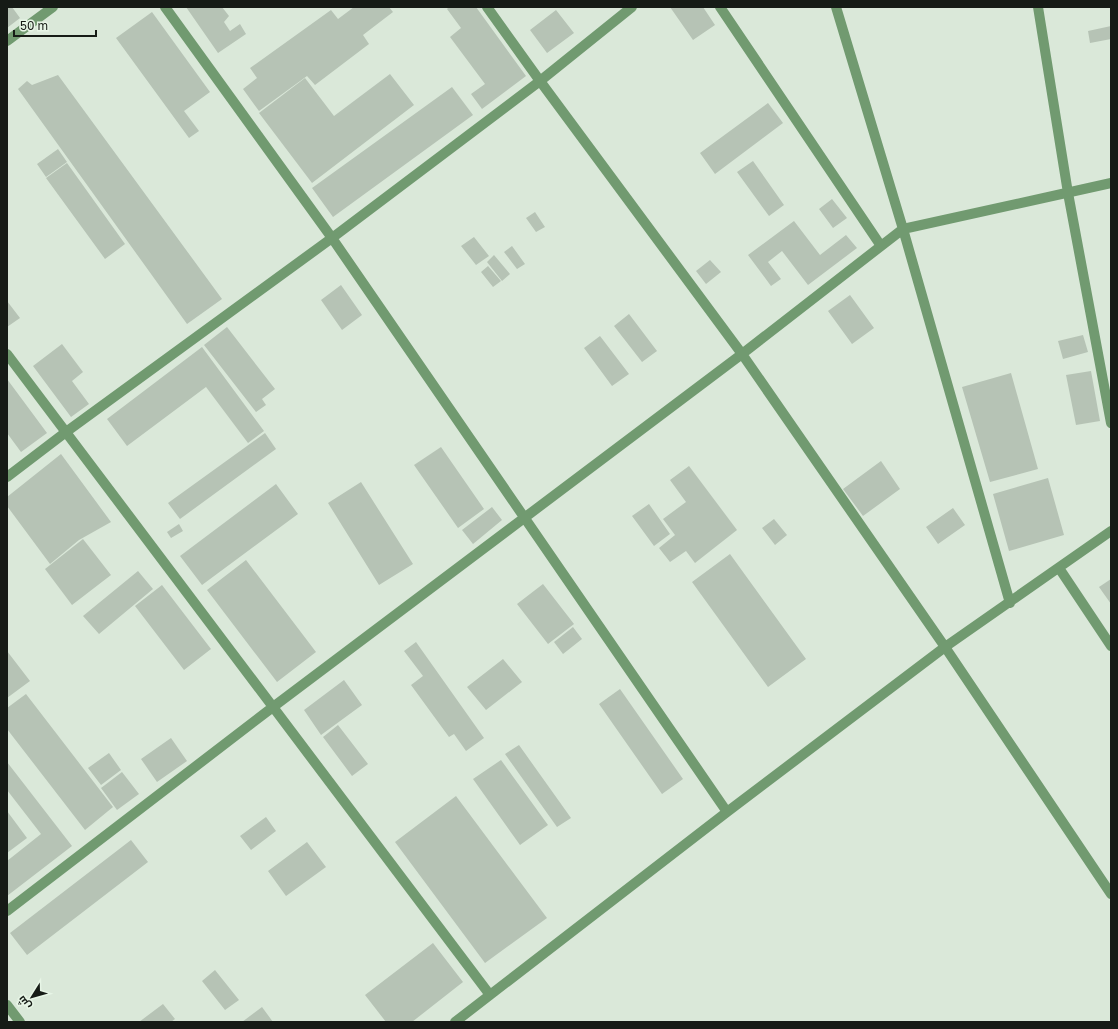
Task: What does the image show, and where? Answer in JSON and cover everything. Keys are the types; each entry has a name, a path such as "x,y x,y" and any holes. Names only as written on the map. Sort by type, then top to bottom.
{"street":[{"path":"7,41 53,7"},
{"path":"165,7 332,238 727,812"},
{"path":"487,7 742,354 945,647 1111,894"},
{"path":"7,477 66,432 332,238 540,81 632,7"},
{"path":"720,7 881,246"},
{"path":"836,7 903,229 1010,603"},
{"path":"1038,7 1068,193 1111,423"},
{"path":"7,911 273,707 742,354 903,229 1068,193 1111,182"},
{"path":"7,354 490,995"},
{"path":"455,1022 727,812 945,647 1111,531"},
{"path":"1059,568 1111,646"},
{"path":"7,1006 20,1022"}],"building":[{"path":"7,7 12,7 20,18 7,28"},
{"path":"186,7 222,7 229,16 224,22 230,31 240,24 246,34 218,53"},
{"path":"354,7 389,7 393,12 363,35 369,44 315,85 307,76 259,111 243,89 257,78 250,68 331,10 338,19"},
{"path":"449,7 476,7 526,76 482,109 471,94 485,84 450,37 461,28 447,9"},
{"path":"670,7 703,7 715,25 693,40"},
{"path":"556,10 574,33 547,53 530,30"},
{"path":"152,12 210,92 184,111 199,131 189,138 116,38"},
{"path":"1111,26 1111,39 1090,43 1088,31"},
{"path":"390,74 414,105 312,183 259,113 305,78 334,116"},
{"path":"58,75 222,299 187,324 18,89 27,81 32,85"},
{"path":"452,87 473,115 333,217 312,188"},
{"path":"768,103 783,123 715,174 700,153"},
{"path":"58,149 67,162 46,177 37,164"},
{"path":"753,161 784,205 769,216 737,172"},
{"path":"67,163 125,244 105,259 46,178"},
{"path":"832,199 847,218 833,228 819,209"},
{"path":"535,212 545,227 536,232 526,218"},
{"path":"794,221 820,255 846,235 857,248 808,285 782,251 768,262 781,279 771,286 748,255"},
{"path":"474,237 489,256 476,265 461,246"},
{"path":"512,246 525,264 517,269 504,252"},
{"path":"494,255 510,274 502,281 487,262"},
{"path":"710,260 721,272 706,284 696,271"},
{"path":"488,266 501,281 493,287 481,272"},
{"path":"341,285 362,315 342,330 321,300"},
{"path":"850,295 874,328 852,344 828,311"},
{"path":"7,301 20,318 7,327"},
{"path":"629,314 657,351 642,362 614,326"},
{"path":"227,327 275,389 262,399 266,405 256,412 204,345"},
{"path":"1083,335 1088,352 1063,359 1058,341"},
{"path":"600,336 629,374 612,386 584,348"},
{"path":"62,344 83,372 72,381 89,404 71,417 33,366"},
{"path":"202,347 264,431 248,443 206,387 127,446 107,419"},
{"path":"1091,371 1100,421 1076,425 1066,375"},
{"path":"1011,373 1038,469 990,482 962,387"},
{"path":"7,379 47,433 21,452 7,433"},
{"path":"265,433 276,449 180,519 168,503"},
{"path":"441,447 484,509 458,528 414,465"},
{"path":"61,454 111,522 79,540 50,564 7,506 7,497"},
{"path":"881,461 900,489 863,516 843,489"},
{"path":"689,466 737,530 695,563 686,551 670,562 659,548 675,535 663,519 686,502 670,480"},
{"path":"1048,478 1064,535 1009,551 993,494"},
{"path":"361,482 413,564 379,585 328,503"},
{"path":"276,484 298,514 202,585 180,556"},
{"path":"649,504 670,534 654,546 632,516"},
{"path":"492,507 502,520 473,544 462,530"},
{"path":"953,508 965,525 938,544 926,527"},
{"path":"774,519 787,535 775,545 762,528"},
{"path":"179,524 183,531 171,538 167,532"},
{"path":"83,539 111,575 72,605 45,569"},
{"path":"730,554 806,659 768,687 692,582"},
{"path":"246,560 316,652 277,682 207,590"},
{"path":"138,571 153,589 99,634 83,616"},
{"path":"1111,579 1111,604 1099,587"},
{"path":"543,584 574,624 548,644 517,604"},
{"path":"162,585 211,649 184,670 135,606"},
{"path":"573,627 582,639 563,654 554,642"},
{"path":"416,642 484,738 466,751 454,734 449,737 411,685 423,676 404,651"},
{"path":"7,651 30,681 7,698"},
{"path":"503,659 522,682 486,710 467,687"},
{"path":"344,680 362,705 321,735 304,710"},
{"path":"620,689 683,779 662,794 599,704"},
{"path":"26,694 113,807 85,830 7,729 7,708"},
{"path":"338,725 368,764 352,776 323,737"},
{"path":"171,738 187,761 157,782 141,759"},
{"path":"519,745 571,818 557,827 505,754"},
{"path":"109,753 121,770 101,785 88,768"},
{"path":"501,760 548,825 520,845 473,779"},
{"path":"7,762 72,846 7,896 7,861 41,834 7,790"},
{"path":"122,772 139,794 117,810 101,788"},
{"path":"456,796 547,918 485,963 395,842"},
{"path":"7,811 27,838 7,853"},
{"path":"266,817 276,831 251,850 240,836"},
{"path":"131,840 148,862 27,955 10,933"},
{"path":"307,842 326,867 286,896 268,871"},
{"path":"433,943 463,982 412,1022 386,1022 365,995"},
{"path":"215,970 239,1000 225,1010 202,981"},
{"path":"163,1004 175,1019 171,1022 139,1022"},
{"path":"262,1007 273,1022 242,1022"}]}
